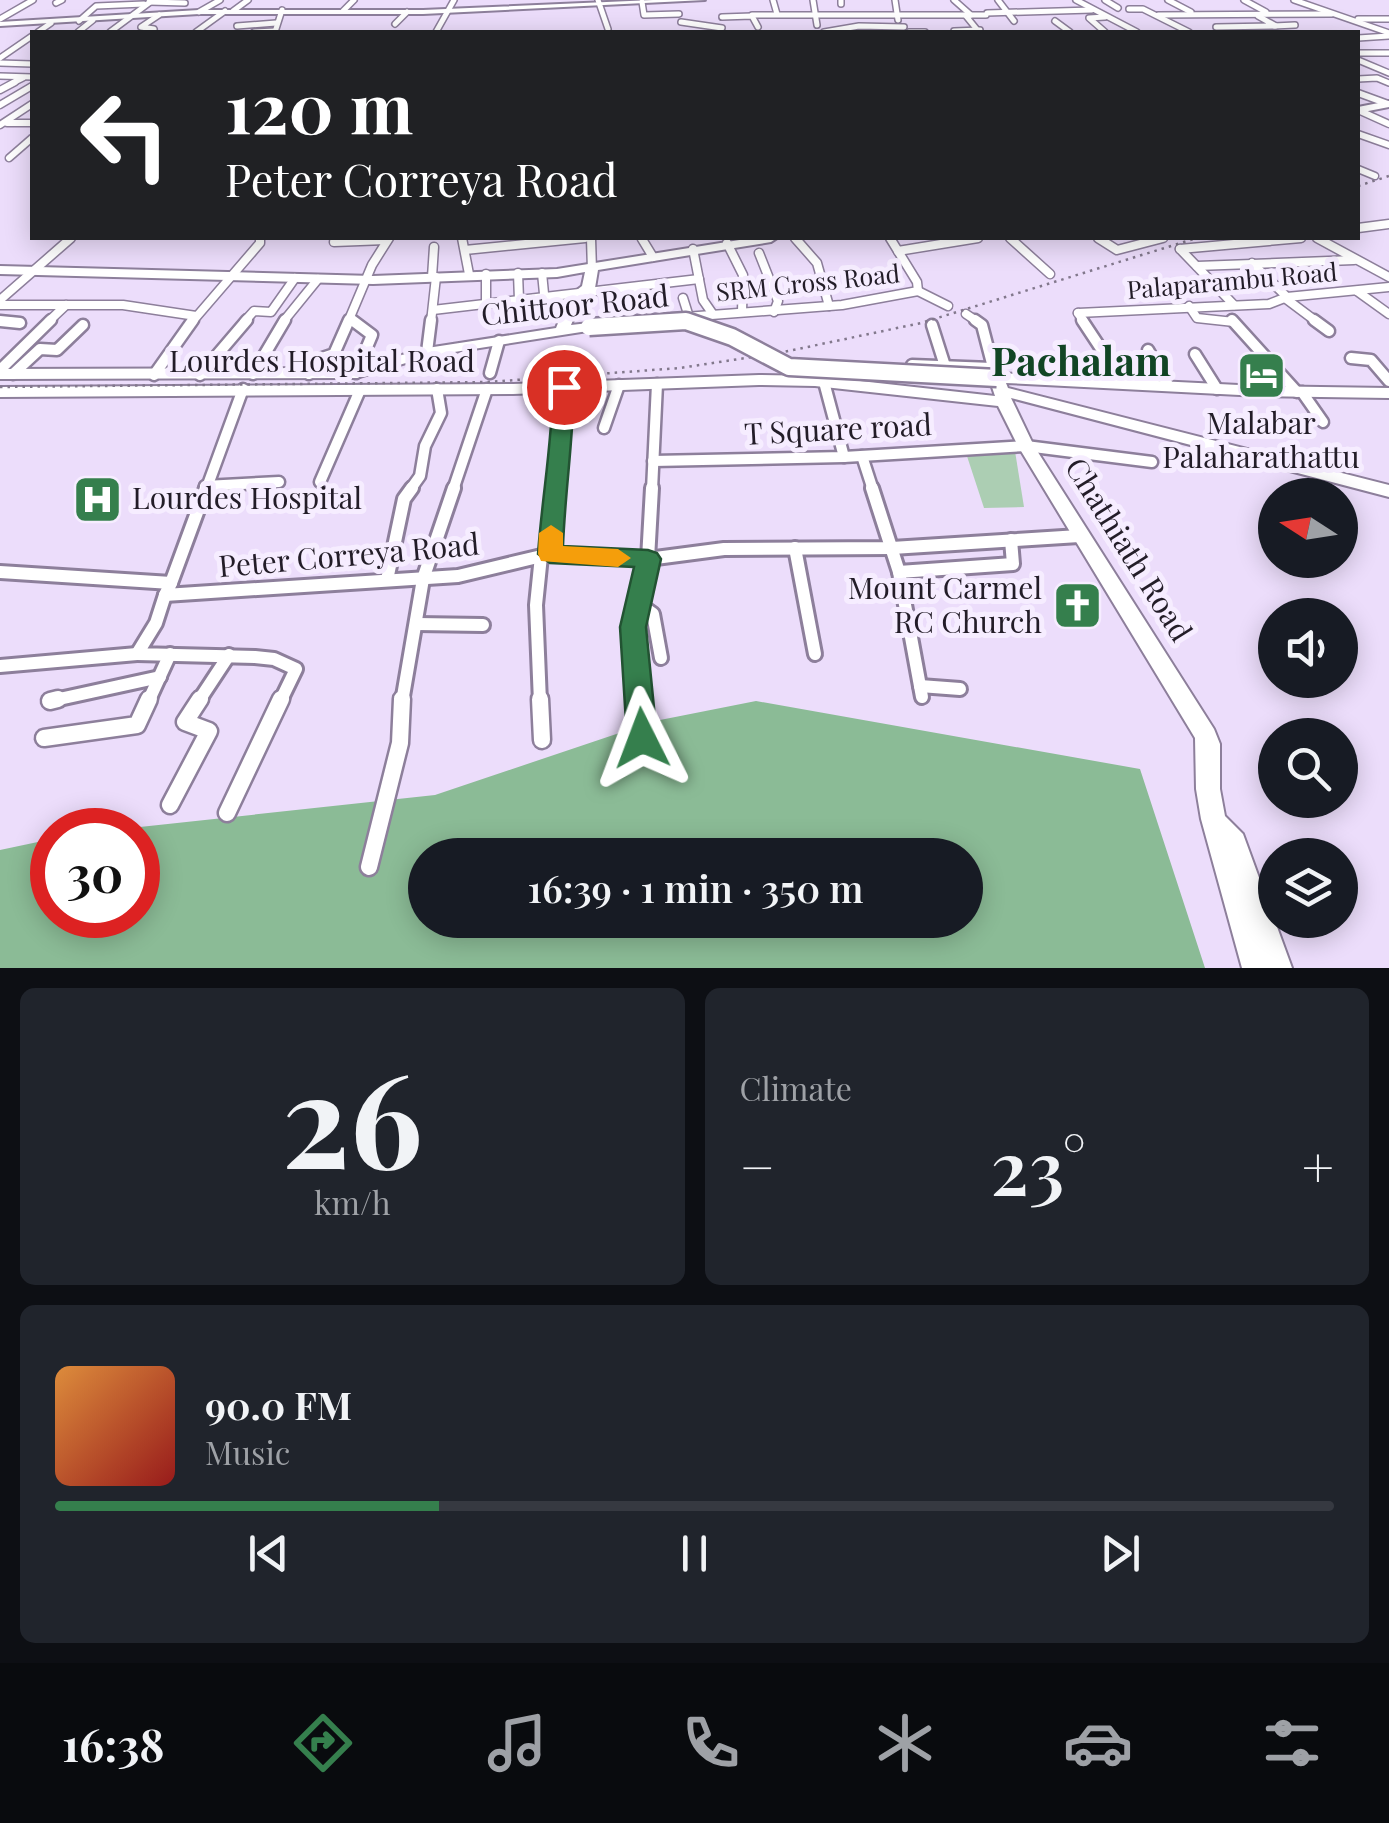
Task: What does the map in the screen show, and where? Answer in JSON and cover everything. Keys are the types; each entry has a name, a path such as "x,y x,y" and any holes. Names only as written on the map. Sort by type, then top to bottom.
{"main road":[{"path":"0,21 51,23 278,7 406,12 702,0"},
{"path":"1360,110 1386,106"},
{"path":"0,270 368,280 592,270 706,243"},
{"path":"563,330 574,303 588,288 592,270"},
{"name":"Chittoor Road","path":"4,373 308,374 358,381 427,352 563,330 686,321 732,337 789,367 999,385 1123,382 1300,392 1387,391"},
{"name":"Lourdes Hospital Road","path":"0,392 243,390 358,381 436,390 489,380 564,387 824,382 999,385"},
{"path":"999,385 1389,491"},
{"name":"Chathiath Road","path":"999,385 1026,446 1079,536 1098,560 1206,736 1212,753 1208,794 1218,825 1234,844 1263,944"}],"street":[{"path":"0,21 33,0"},
{"path":"200,14 220,0"},
{"path":"199,30 248,0"},
{"path":"343,11 354,0"},
{"path":"437,30 454,0"},
{"path":"772,0 776,14"},
{"path":"812,0 815,20"},
{"path":"895,0 894,14 906,29"},
{"path":"954,0 979,30"},
{"path":"998,0 1011,17"},
{"path":"1076,0 1134,30"},
{"path":"1105,0 1118,8"},
{"path":"1244,0 1272,15"},
{"path":"1294,0 1389,34"},
{"path":"676,1 680,18"},
{"path":"113,30 148,2"},
{"path":"78,21 96,6 185,2"},
{"path":"599,2 608,29"},
{"path":"642,2 644,15 700,21"},
{"path":"876,2 879,10"},
{"path":"1155,4 1171,2 1195,14"},
{"path":"750,5 758,26"},
{"path":"275,30 278,7"},
{"path":"654,20 680,18 722,30 722,8"},
{"path":"1129,9 1144,8 1185,30"},
{"path":"0,9 19,9"},
{"path":"1011,17 1092,10"},
{"path":"395,24 406,12"},
{"path":"938,12 970,16"},
{"path":"722,17 776,14 815,20 894,14 970,16"},
{"path":"836,30 859,26 924,29 916,14"},
{"path":"948,22 986,14 1022,18"},
{"path":"1254,14 1276,29"},
{"path":"1158,15 1332,14"},
{"path":"152,30 154,28 140,27 159,15"},
{"path":"1376,16 1389,18"},
{"path":"1104,30 1089,18 1105,17"},
{"path":"1356,23 1361,22 1354,20 1389,18"},
{"path":"80,30 93,20"},
{"path":"1055,21 1067,30"},
{"path":"43,30 51,23"},
{"path":"237,26 276,23"},
{"path":"1216,27 1276,29 1295,25"},
{"path":"1360,41 1389,34"},
{"path":"0,61 20,52 10,52 30,40"},
{"path":"1360,42 1380,53"},
{"path":"0,48 20,46"},
{"path":"1360,59 1389,53"},
{"path":"1360,59 1388,63"},
{"path":"1360,59 1388,72"},
{"path":"0,61 30,63"},
{"path":"1360,68 1375,67"},
{"path":"2,77 29,77"},
{"path":"0,90 29,77"},
{"path":"1360,79 1376,78 1389,83"},
{"path":"0,106 30,87"},
{"path":"1360,94 1386,106"},
{"path":"0,106 30,106"},
{"path":"2,124 30,106"},
{"path":"1360,111 1389,124"},
{"path":"2,124 30,123"},
{"path":"1360,135 1389,145"},
{"path":"8,158 30,140"},
{"path":"1360,142 1376,140"},
{"path":"1360,170 1375,176"},
{"path":"1360,228 1389,224"},
{"path":"0,303 69,240"},
{"path":"154,375 196,316 260,240"},
{"path":"334,242 369,240"},
{"path":"308,374 318,359 334,354 352,320 354,300 387,240"},
{"path":"462,240 469,274"},
{"path":"465,250 568,240"},
{"path":"588,240 592,270"},
{"path":"642,240 654,257"},
{"path":"797,240 817,264 828,306"},
{"name":"SRM Cross Road","path":"587,328 586,324 648,318 774,312 918,292 917,282 891,240"},
{"path":"898,251 966,240"},
{"path":"1012,240 1050,274"},
{"path":"1101,240 1118,250 1156,240"},
{"path":"1234,305 1180,249 1279,240"},
{"path":"1320,240 1389,277"},
{"path":"712,313 703,300 699,279 706,243 743,265 746,290 742,312"},
{"path":"760,243 778,301 774,312"},
{"path":"427,352 433,310 434,247"},
{"path":"1196,266 1354,260"},
{"path":"1252,263 1296,310 1319,321 1329,332"},
{"path":"542,273 545,303"},
{"path":"486,274 486,306"},
{"path":"518,274 519,300"},
{"path":"200,375 254,311 271,312 294,278"},
{"path":"253,374 287,316 318,278"},
{"path":"433,310 519,300 574,303 699,279"},
{"name":"Palaparambu Road","path":"1123,382 1078,313 1269,304 1286,297 1389,287"},
{"path":"637,289 648,318"},
{"path":"1357,291 1389,314"},
{"path":"918,292 948,306"},
{"path":"682,298 689,317"},
{"path":"0,303 175,310 196,316"},
{"path":"522,316 545,303"},
{"path":"4,373 66,305"},
{"path":"1189,306 1197,318 1231,318"},
{"path":"1218,306 1300,392 1323,422"},
{"path":"966,314 982,325 999,385"},
{"path":"320,482 372,335 352,320"},
{"path":"0,321 20,323"},
{"path":"4,373 40,349 57,350 83,325"},
{"path":"932,325 945,366"},
{"path":"369,867 400,743 403,686 424,579 498,341"},
{"path":"1148,350 1168,385"},
{"path":"1194,354 1217,388"},
{"path":"1351,358 1371,360 1387,391"},
{"path":"913,368 912,365 945,366 999,385"},
{"path":"824,382 844,457"},
{"path":"642,738 633,627 648,559 657,384"},
{"path":"604,428 619,385"},
{"path":"542,740 536,605 562,445 564,387"},
{"path":"138,654 156,623 243,390"},
{"path":"388,580 404,499 420,476 425,446 440,413 436,390"},
{"name":"T Square road","path":"653,461 844,457 1026,446 1152,462"},
{"path":"862,456 900,572 921,691 960,689"},
{"path":"204,486 279,482"},
{"name":"Peter Correya Road","path":"0,572 168,589 458,576 546,555 648,559 724,549 892,548 1079,536"},
{"path":"900,572 1013,564 1011,540"},
{"path":"794,548 814,654"},
{"path":"639,604 653,614 661,658"},
{"path":"418,624 482,625"},
{"path":"44,738 138,725 170,654"},
{"path":"0,666 170,654 274,659 296,669 226,814"},
{"path":"170,806 209,731 190,728 185,722 229,655"},
{"path":"50,701 160,676"}],"shaded area":[{"path":"1014,445 1024,507 984,508 964,447"},
{"path":"756,701 1140,769 1205,968 0,968 0,850 30,844 30,938 160,938 160,825 435,795 655,721"}],"railway":[{"path":"1360,185 1389,176"},
{"path":"0,387 488,382 680,368 779,353 921,323 1191,240"}],"slow traffic":[{"path":"551,533 550,554 618,558"}],"place":[{"name":"Malabar Palaharathattu","path":"1261,375"},
{"name":"Lourdes Hospital","path":"97,499"},
{"name":"Mount Carmel RC Church","path":"1077,606"}],"district":[{"name":"Pachalam","path":"1081,362"}],"route":[{"path":"564,387 550,554 648,559 633,627 642,738"}]}
